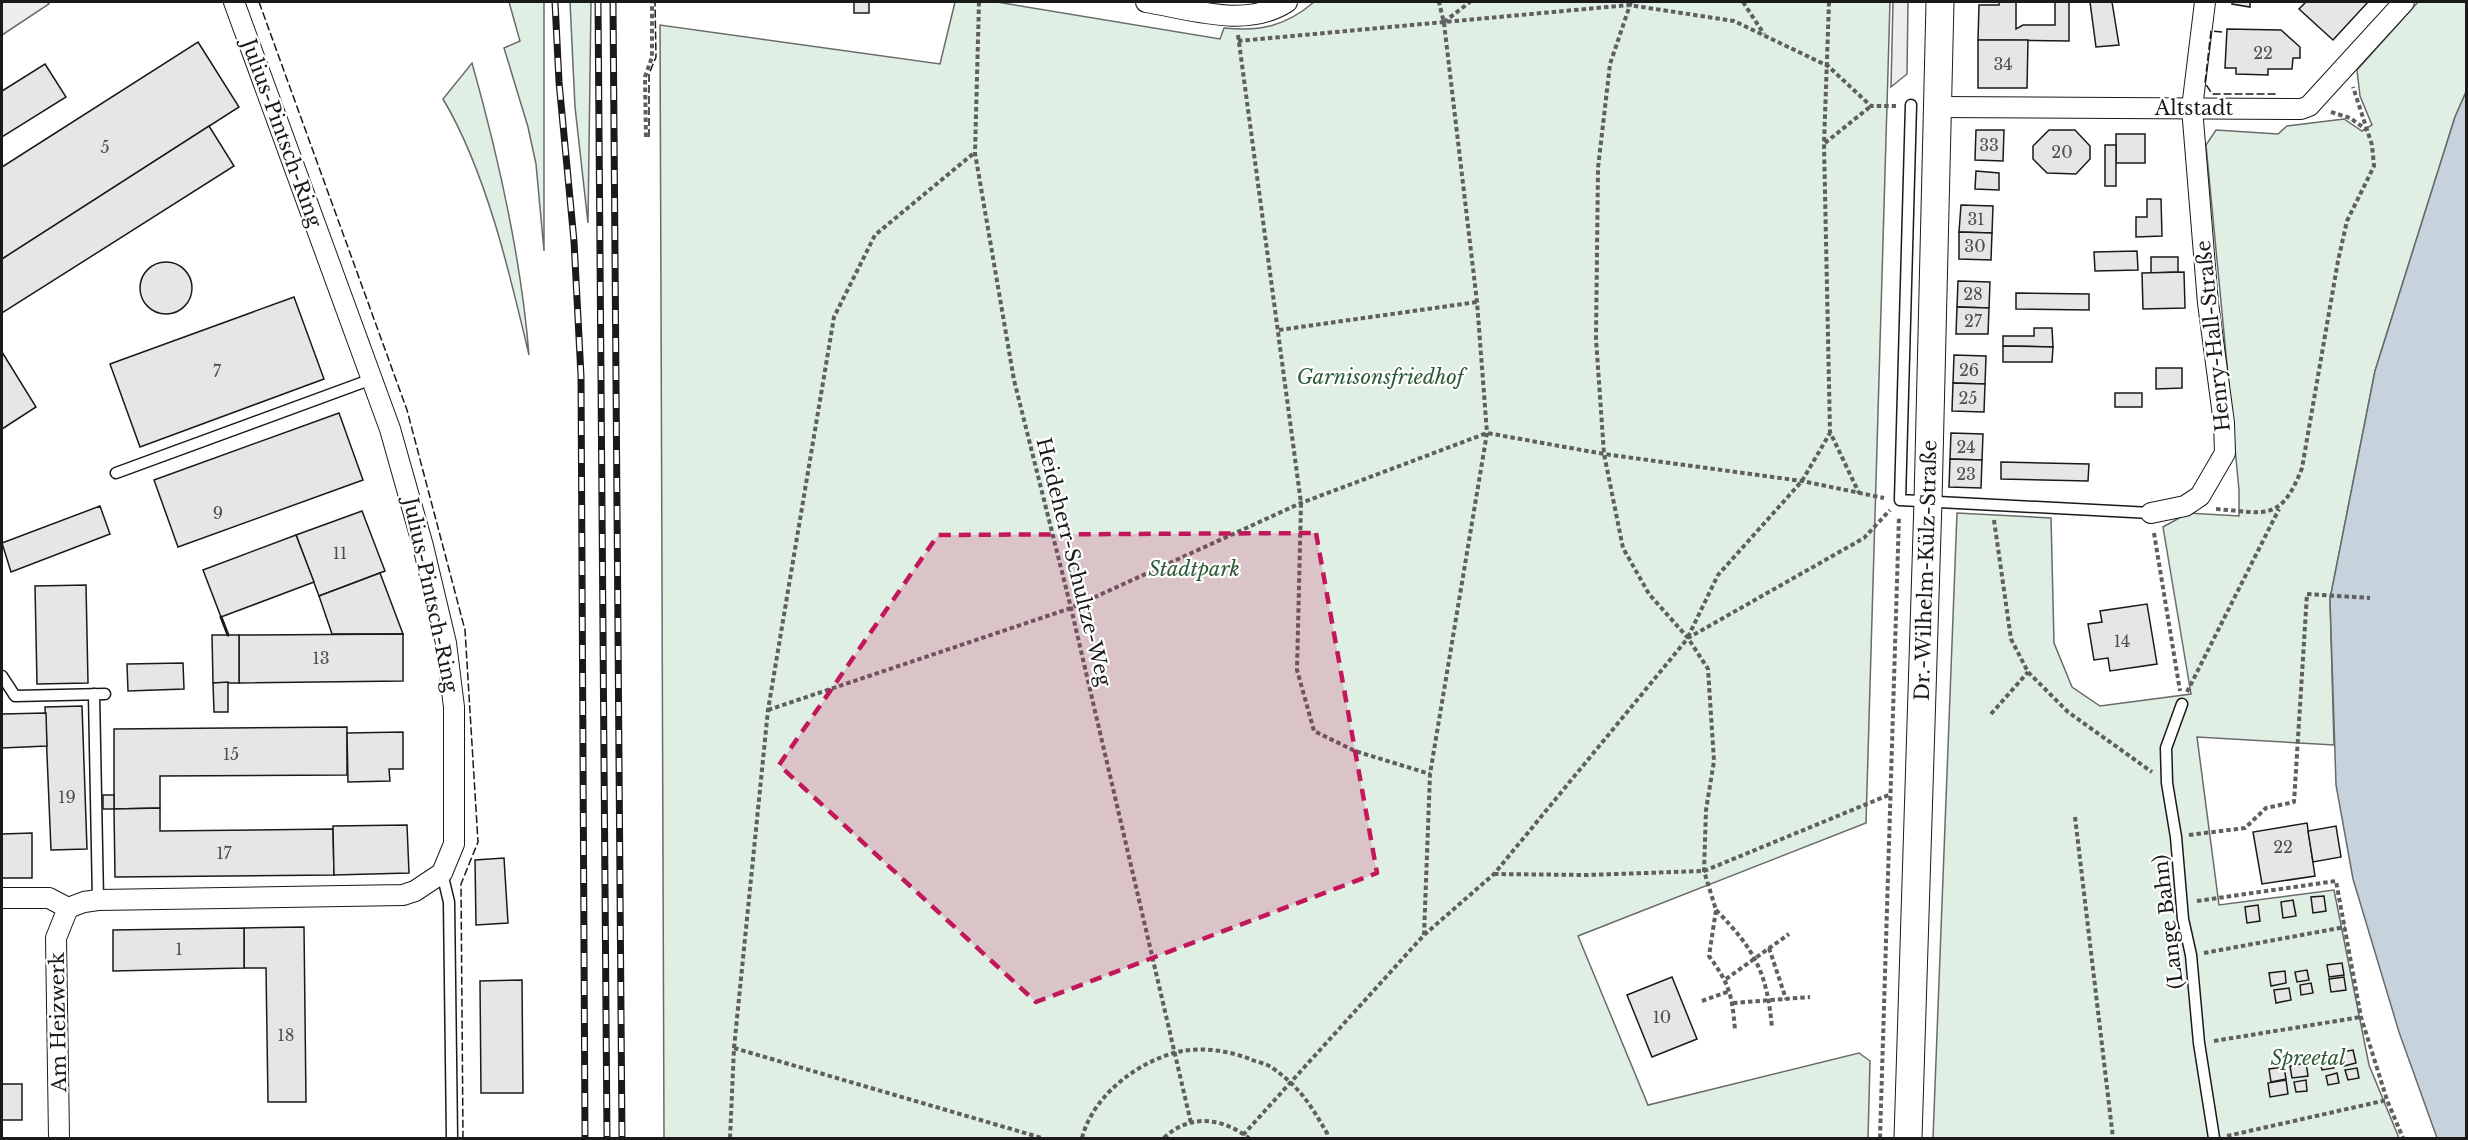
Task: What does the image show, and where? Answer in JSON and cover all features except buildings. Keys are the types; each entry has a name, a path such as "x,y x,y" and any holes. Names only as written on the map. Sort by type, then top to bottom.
{"main road":[{"name":"Dr.-Wilhelm-Külz-Straße","path":"1908,1138 1928,501 1940,2"}],"street":[{"name":"Julius-Pintsch-Ring","path":"234,2 372,379 402,469 423,546 452,678 456,769 454,844 442,873"},
{"path":"1146,2 1235,16 1276,9 1287,2"},
{"name":"Henry-Hall-Straße","path":"2185,506 2200,496 2225,453 2224,423 2208,303 2192,108 2205,2"},
{"path":"2309,106 2404,2"},
{"name":"Altstadt","path":"1938,107 2301,109 2309,106"},
{"path":"2151,513 2185,506"},
{"path":"2,898 49,898 68,908 98,900 403,895 415,891 442,873"},
{"name":"Am Heizwerk","path":"59,1138 56,938 68,908"}],"lane":[{"path":"1911,105 1900,500 2151,513"},
{"path":"116,473 372,379"},
{"path":"2,676 5,689 15,696 100,694 98,900"},
{"name":"(Lange Bahn)","path":"2182,704 2166,748 2167,783 2191,955 2199,1043 2214,1138"},
{"path":"442,873 449,902 452,1138"}],"path":[{"path":"646,137 645,77 652,57 652,2"},
{"name":"Heideherr-Schultze-Weg","path":"979,2 975,153 1014,380 1071,608 1191,1123"},
{"path":"1424,934 1430,774 1487,433 1477,302 1439,2"},
{"path":"1443,22 1470,2"},
{"path":"1743,2 1765,34"},
{"path":"1829,2 1824,144 1830,432 1859,494"},
{"path":"1238,41 1630,3 1734,21 1765,34 1827,66 1872,106"},
{"path":"1630,3 1610,64 1598,168 1596,339 1604,454 1623,548 1649,594 1688,638 1708,669 1714,761 1706,810 1704,871 1716,910 1709,956 1726,979 1733,1003 1735,1030"},
{"path":"1235,16 1301,503 1297,670 1314,731 1355,751 1430,774"},
{"path":"2182,704 2280,508 2293,493 2302,468 2347,221 2374,166 2367,130 2346,66"},
{"path":"1824,144 1872,106 1911,105"},
{"path":"2309,106 2350,118 2367,130"},
{"path":"730,1138 734,1048 768,710 834,317 875,235 975,153"},
{"path":"1279,330 1477,302"},
{"path":"1244,1135 1424,934 1494,874 1688,638 1718,575 1802,481 1830,432"},
{"path":"768,710 1071,608 1301,503 1487,433 1604,454 1802,481 1859,494 1900,500"},
{"path":"1688,638 1864,538 1900,500"},
{"path":"1880,1138 1900,500"},
{"path":"1991,505 2012,639 2028,672 2068,712 2167,783"},
{"path":"2185,506 2267,511 2280,508"},
{"path":"2151,513 2182,704"},
{"path":"2211,832 2245,828 2266,808 2294,802 2307,594 2370,598"},
{"path":"1991,714 2028,672"},
{"path":"1494,874 1586,875 1704,871 1891,794"},
{"path":"2075,817 2113,1138"},
{"path":"2182,903 2336,881 2361,1017 2387,1100 2403,1138"},
{"path":"1716,910 1739,934 1756,957 1769,1000 1772,1028"},
{"path":"2191,955 2345,927"},
{"path":"1726,979 1789,934"},
{"path":"1769,948 1786,999"},
{"path":"1701,1001 1730,991"},
{"path":"1733,1003 1810,997"},
{"path":"2199,1043 2361,1017"},
{"path":"734,1048 1042,1138"},
{"path":"1082,1138 1084,1130 1106,1095 1140,1066 1182,1051 1227,1051 1269,1066 1304,1094 1328,1138"},
{"path":"2226,1136 2387,1100"},
{"path":"1164,1138 1170,1132 1203,1120 1220,1122 1249,1138"}],"highlighted area":[{"path":"1316,533 1377,873 1036,1002 779,765 938,535"}],"green space":[{"path":"509,2 544,2 544,251 536,164 528,127 504,48 520,41"},
{"path":"570,2 591,2 588,223 575,107"},
{"name":"Stadtpark","path":"955,2 997,2 1220,39 1224,28 1249,29 1272,26 1293,17 1314,2 1890,2 1866,823 1578,936 1648,1105 1859,1053 1870,1061 1868,1138 664,1138 660,25 940,64"},
{"name":"Spreetal","path":"2418,2 2466,2 2466,92 2455,117 2375,371 2330,599 2334,745 2197,737 2219,905 2334,890 2369,1065 2399,1138 1933,1138 1957,513 2051,518 2054,643 2072,687 2100,706 2191,694 2163,527 2188,513 2239,516 2239,490 2206,145 2216,130 2278,134 2287,126 2344,119 2362,131 2372,125 2360,96 2357,70"},
{"path":"472,63 508,208 521,281 529,355 505,257 484,190 472,158 443,99"}],"shaded area":[{"path":"2,2 47,2 49,4 2,35"},
{"path":"1893,2 1908,2 1907,74 1891,87"},
{"path":"2466,92 2466,1138 2437,1138 2399,1032 2353,879 2336,785 2330,599 2375,371 2455,117"}],"railway":[{"path":"555,2 559,82 574,241 581,376 585,1138"},
{"path":"598,2 607,1138"},
{"path":"613,2 622,1138"}],"fence":[{"path":"259,2 407,410 465,630 478,842 461,884 463,1138"},
{"path":"649,137 649,74 656,57 655,2"},
{"path":"2222,32 2211,31 2205,83 2212,94 2277,94"}],"wall":[{"path":"221,617 228,635"}],"park label":[{"name":"Garnisonsfriedhof","path":"1380,377"}]}
